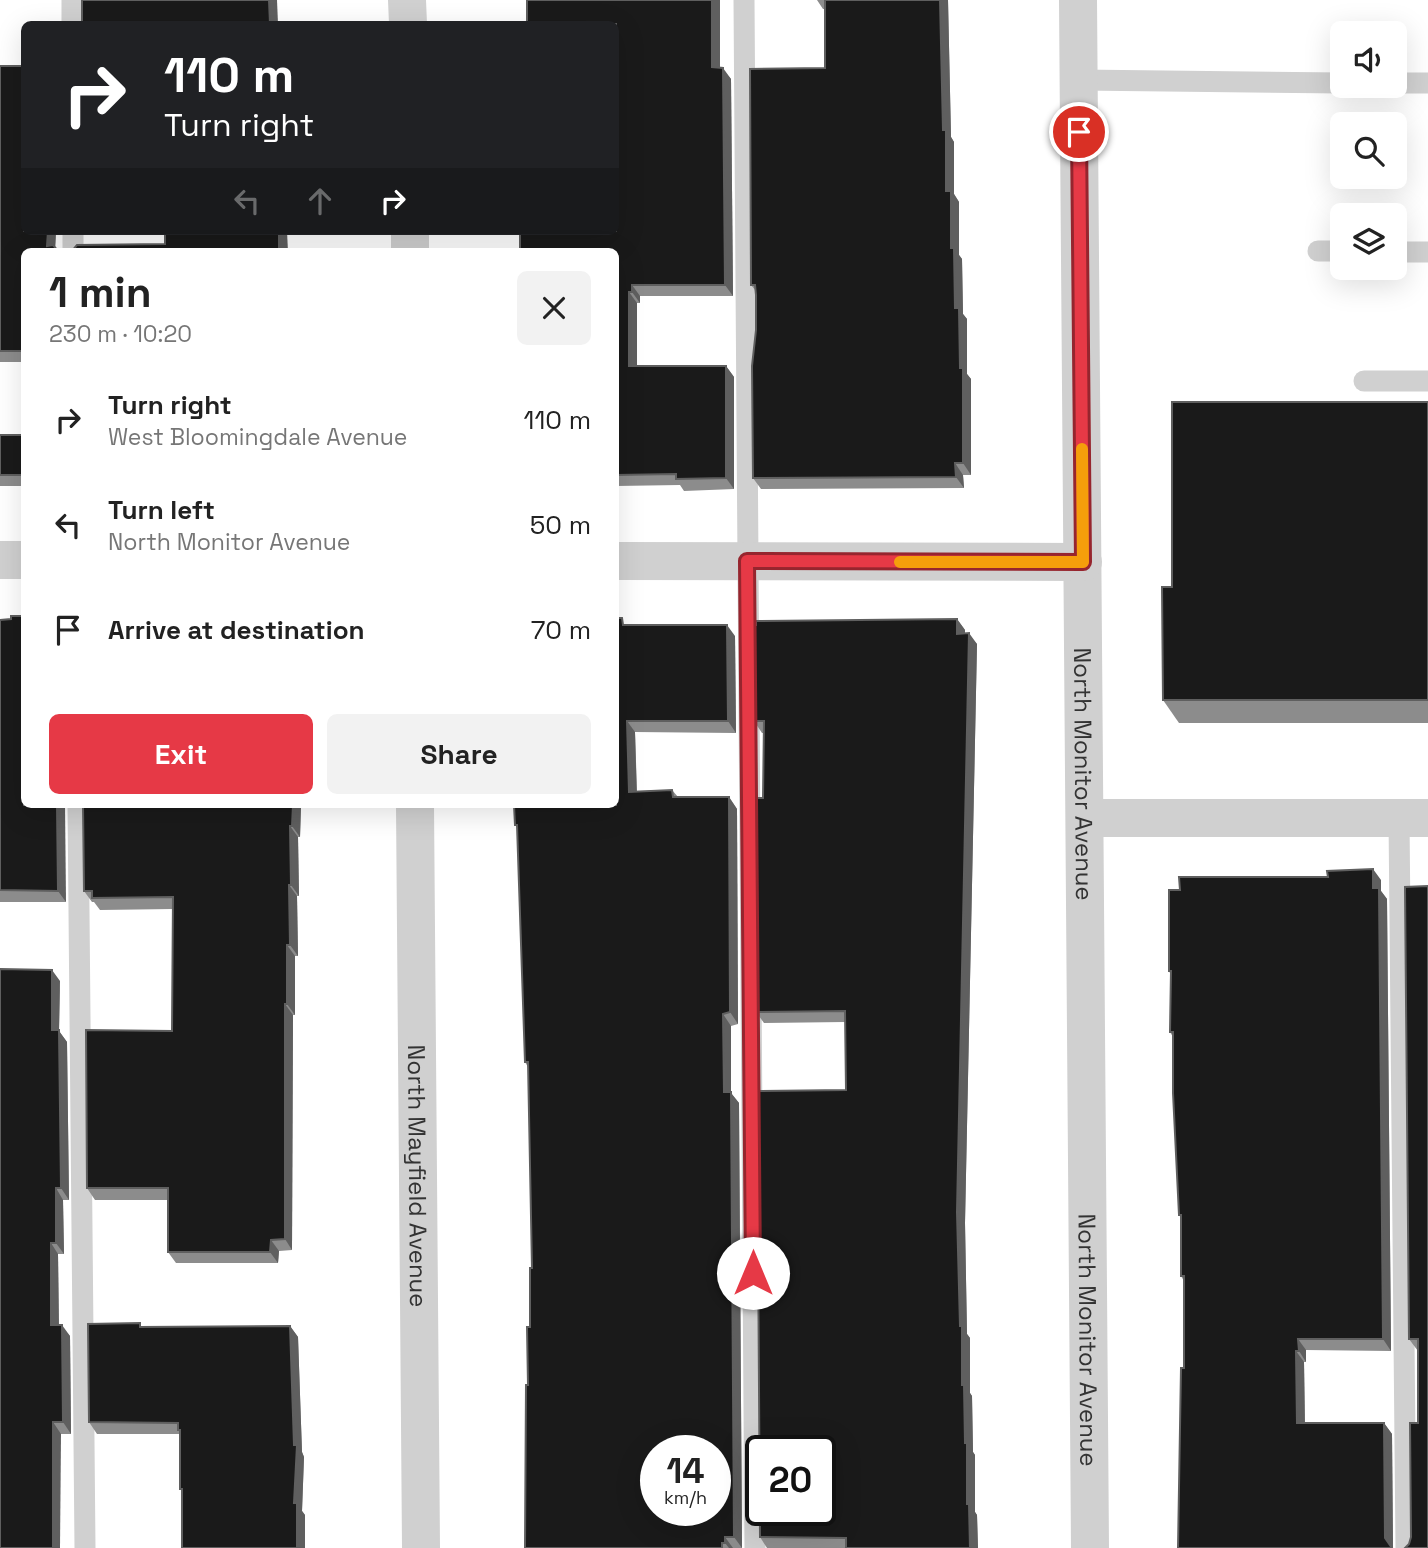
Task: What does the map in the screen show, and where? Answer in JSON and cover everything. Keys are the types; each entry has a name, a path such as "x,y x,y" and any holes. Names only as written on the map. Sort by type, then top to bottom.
{"street":[{"path":"407,0 408,21"},
{"name":"North Monitor Avenue","path":"1078,0 1090,1548"},
{"path":"0,561 21,561"},
{"path":"619,561 1083,562"},
{"name":"North Mayfield Avenue","path":"415,808 421,1548"},
{"path":"1085,818 1413,818"}],"lane":[{"path":"72,0 72,21"},
{"path":"744,0 755,1548"},
{"path":"1079,80 1330,83"},
{"path":"1407,83 1428,83"},
{"path":"1318,251 1330,251"},
{"path":"1407,252 1428,253"},
{"path":"1364,381 1428,380"},
{"path":"78,808 85,1548"},
{"path":"1406,1548 1413,818"}],"building":[{"path":"82,0 269,0 270,21 82,21"},
{"path":"527,0 712,0 712,67 723,68 725,285 632,285 632,292 629,292 629,366 726,366 726,478 676,479 676,474 619,475 619,248 520,248 520,235 619,235 619,21 527,21"},
{"path":"825,0 940,0 946,191 951,191 955,308 959,308 960,368 963,368 963,463 955,463 956,477 753,478 752,366 756,295 755,285 751,285 750,69 825,68"},
{"path":"0,66 21,66 21,235 48,235 47,246 53,245 56,248 21,248 21,351 0,351"},
{"path":"165,235 279,235 279,248 74,248 77,245 165,244"},
{"path":"1172,402 1428,402 1428,700 1163,700 1162,587 1172,587"},
{"path":"0,435 21,435 21,475 0,475"},
{"path":"11,616 21,616 21,808 57,808 58,891 0,890 0,620 11,619"},
{"path":"619,618 622,618 623,625 727,625 728,721 627,721 629,792 672,790 673,797 729,797 730,1012 723,1014 724,1092 731,1092 734,1537 725,1537 722,1548 525,1548 527,1327 530,1327 532,1268 528,1062 525,1062 517,825 514,808 619,808"},
{"path":"957,619 957,634 969,633 957,1212 970,1548 846,1548 846,1538 760,1537 760,1526 836,1526 836,1435 759,1435 757,1091 846,1090 845,1011 756,1012 755,798 763,798 764,721 754,721 756,621"},
{"path":"83,808 293,808 290,826 290,945 287,945 285,1004 285,1239 271,1240 270,1252 168,1252 168,1188 87,1188 86,1030 172,1031 173,897 92,898 92,891 84,891"},
{"path":"1373,869 1373,888 1379,888 1383,1339 1298,1339 1297,1423 1384,1423 1385,1538 1392,1548 1178,1548 1184,1276 1181,1276 1173,1032 1170,1032 1169,890 1180,890 1179,877 1328,877 1327,871"},
{"path":"1428,886 1428,1548 1405,1548 1411,1537 1410,1423 1418,1423 1418,1339 1409,1339 1405,887"},
{"path":"0,969 52,970 52,1030 59,1030 61,1188 56,1188 56,1243 51,1243 51,1325 62,1325 63,1422 53,1422 53,1548 0,1548"},
{"path":"140,1323 140,1327 290,1326 294,1445 297,1445 294,1503 297,1503 297,1548 182,1548 178,1423 89,1422 88,1324"}],"slow traffic":[{"path":"900,562 1083,562 1082,449"}],"route":[{"path":"753,1273 747,561 1083,562 1079,132"}]}
